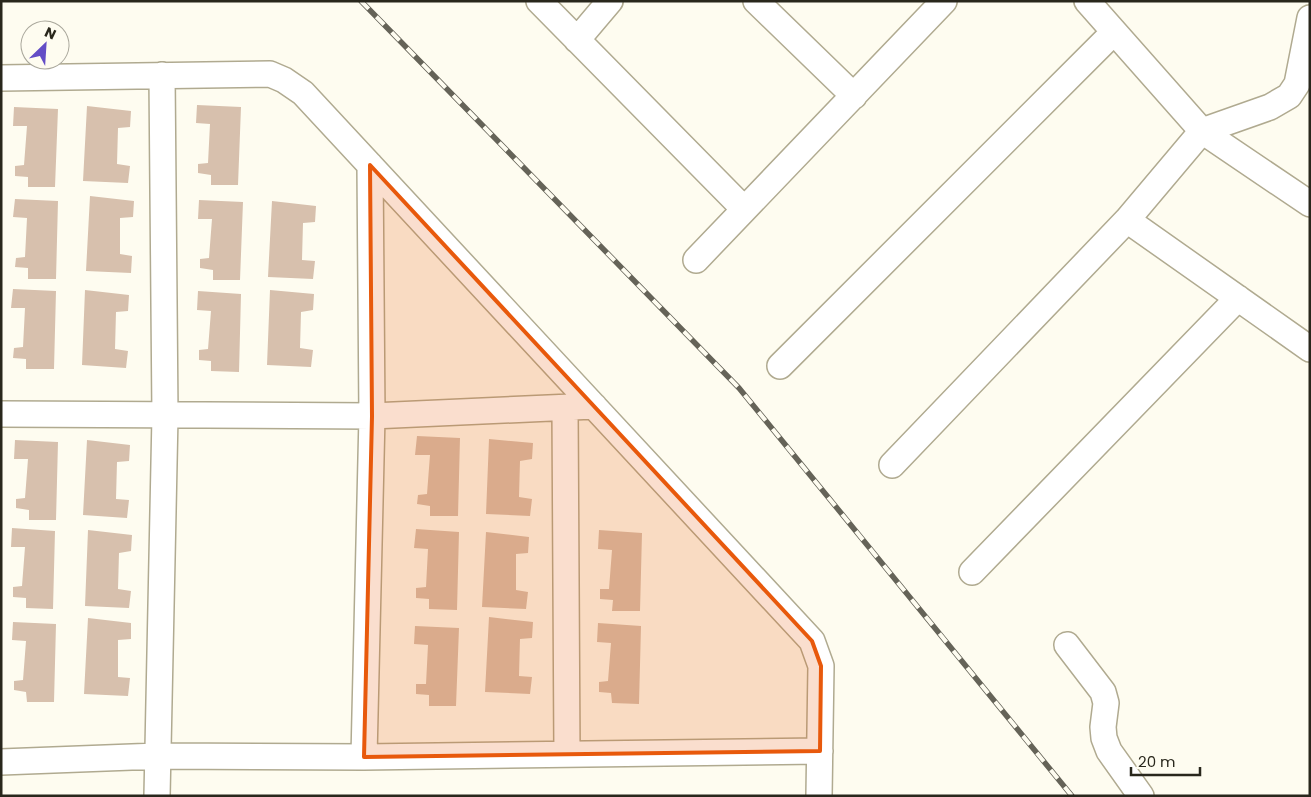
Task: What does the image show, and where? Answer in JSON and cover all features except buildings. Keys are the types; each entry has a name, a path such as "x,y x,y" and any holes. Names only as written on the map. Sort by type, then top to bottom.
{"street":[{"path":"538,1 744,210"},
{"path":"576,40 610,1"},
{"path":"756,1 854,96"},
{"path":"696,260 944,1"},
{"path":"1087,1 1202,131 1310,204"},
{"path":"892,465 1127,220 1202,131 1270,107 1289,96 1297,84 1310,18"},
{"path":"780,366 1114,32"},
{"path":"1,78 270,74 284,80 303,93 812,641 821,666 819,796"},
{"path":"157,796 165,416 162,75"},
{"path":"364,758 372,416 370,165"},
{"path":"1127,220 1310,349"},
{"path":"972,572 1238,298"},
{"path":"1,414 372,416 594,406"},
{"path":"565,408 566,754"},
{"path":"1067,645 1103,692 1106,703 1103,727 1104,738 1109,750 1141,796"},
{"path":"1,762 158,756 364,758 820,751"}],"highlighted area":[{"path":"370,165 812,641 821,666 820,751 364,757 372,416"}],"railway":[{"path":"361,1 739,388 1072,796"}]}
